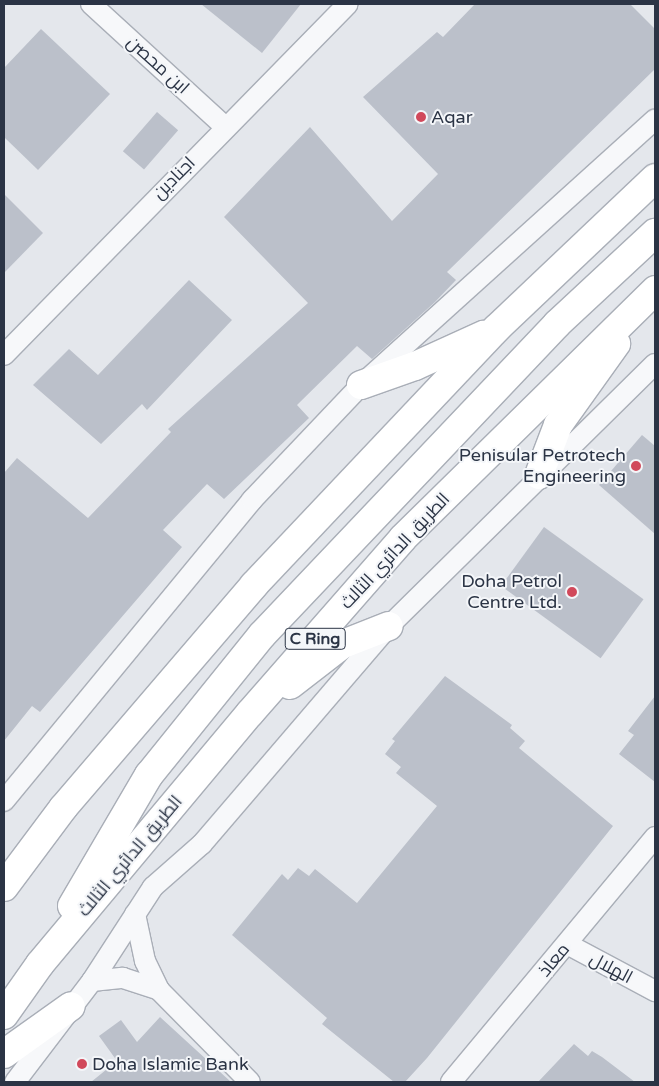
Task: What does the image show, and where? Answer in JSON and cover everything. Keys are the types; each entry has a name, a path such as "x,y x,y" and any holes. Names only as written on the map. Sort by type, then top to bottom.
{"highway":[{"path":"4,888 63,808 254,586 496,329 655,178"},
{"path":"40,964 125,813 191,718 356,534 557,324 655,233"},
{"name":"الطريق الدائري الثالث","path":"4,1015 40,964 250,713 403,538 655,290"},
{"path":"539,475 558,425 610,355 635,308"},
{"path":"361,385 415,366 496,329"},
{"path":"250,713 343,644 389,626"},
{"path":"4,1054 70,1006"}],"street":[{"name":"ابن محصن","path":"91,4 225,127"},
{"name":"اجنادين","path":"4,355 225,127 348,4"},
{"path":"4,801 252,500 361,385 655,119"},
{"path":"16,1082 70,1006 92,981 153,887 202,844 389,626 539,475 655,364"},
{"name":"معاذ","path":"451,1082 655,837"},
{"path":"135,914 145,962 159,990 241,1079"},
{"name":"الهلال","path":"567,944 655,991"},
{"path":"92,981 122,978 159,990"}],"building":[{"path":"201,4 301,4 262,53"},
{"path":"475,4 630,4 655,29 655,69 447,272 456,280 435,302 372,359 357,346 297,405 309,418 224,499 207,484 163,530 182,547 40,712 32,706 4,741 4,473 17,458 88,518 171,432 168,429 308,303 224,217 310,127 392,221 438,174 363,97 437,32 443,37"},
{"path":"41,29 110,94 38,170 4,137 4,68"},
{"path":"157,112 178,130 144,170 123,151"},
{"path":"4,194 43,233 4,273"},
{"path":"189,280 232,320 147,410 142,404 101,444 33,385 69,349 98,375"},
{"name":"Penisular Petrotech Engineering","path":"642,435 655,446 655,534 599,485"},
{"name":"Doha Petrol Centre Ltd.","path":"544,527 644,599 601,658 501,586"},
{"path":"445,676 512,725 510,728 525,741 519,748 613,826 427,1058 405,1082 394,1082 322,1024 327,1018 232,935 282,874 288,880 298,868 309,876 315,869 357,903 437,806 396,773 401,767 385,754 395,741 392,739"},
{"path":"655,696 655,782 619,754 634,735 628,731"},
{"path":"160,1017 231,1082 91,1082 117,1061 99,1036 121,1020 137,1042"},
{"path":"574,1044 588,1056 592,1051 602,1057 635,1082 538,1082"}],"place":[{"name":"Aqar","path":"421,117"},
{"name":"Penisular Petrotech Engineering","path":"636,466"},
{"name":"Doha Petrol Centre Ltd.","path":"572,592"},
{"name":"Doha Islamic Bank","path":"82,1064"}]}
